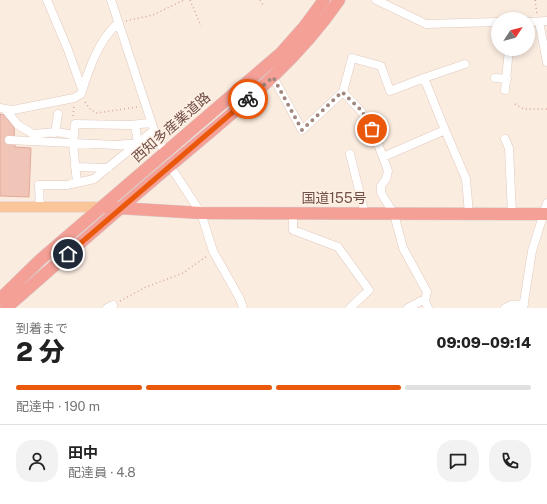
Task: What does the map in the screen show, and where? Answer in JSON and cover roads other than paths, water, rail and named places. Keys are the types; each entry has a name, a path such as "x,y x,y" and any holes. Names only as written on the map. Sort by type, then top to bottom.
{"highway":[{"name":"西知多産業道路","path":"102,207 281,53 304,27 324,0"},
{"name":"西知多産業道路","path":"121,208 273,77 313,36 339,0"},
{"name":"国道155号","path":"102,207 201,213 545,214"},
{"path":"0,299 40,260 102,207"},
{"path":"6,308 121,208"}],"main road":[{"path":"0,207 102,207"}],"street":[{"path":"47,0 71,56 81,92"},
{"path":"111,0 152,123 165,153"},
{"path":"376,0 426,24 491,22"},
{"path":"3,108 13,110 66,100 81,92 91,62 111,29 118,22"},
{"path":"541,22 547,62"},
{"path":"505,90 509,56"},
{"path":"273,77 302,130 342,92 352,58 381,66 390,91 465,64"},
{"path":"424,78 466,179 469,214"},
{"path":"494,78 507,79"},
{"path":"342,92 362,111 372,129 388,171 386,179 381,186 381,193 394,214 403,248 427,292 427,305"},
{"path":"3,108 18,125 33,134 55,132 70,140"},
{"path":"55,132 58,114"},
{"path":"77,183 70,140 75,124 135,125 152,123"},
{"path":"40,207 39,185 77,183 94,179 138,143 152,123"},
{"path":"135,125 138,143"},
{"path":"383,157 445,130"},
{"path":"505,139 509,148 512,214"},
{"path":"9,140 70,140 116,145 138,143"},
{"path":"350,154 365,214"},
{"path":"75,167 108,168"},
{"path":"174,172 201,213 213,251 240,299 243,308"},
{"path":"505,308 511,305 523,306 532,252 545,214 547,203"},
{"path":"294,213 293,230 338,247 369,290 350,308"},
{"path":"408,308 421,301 427,305"}]}
